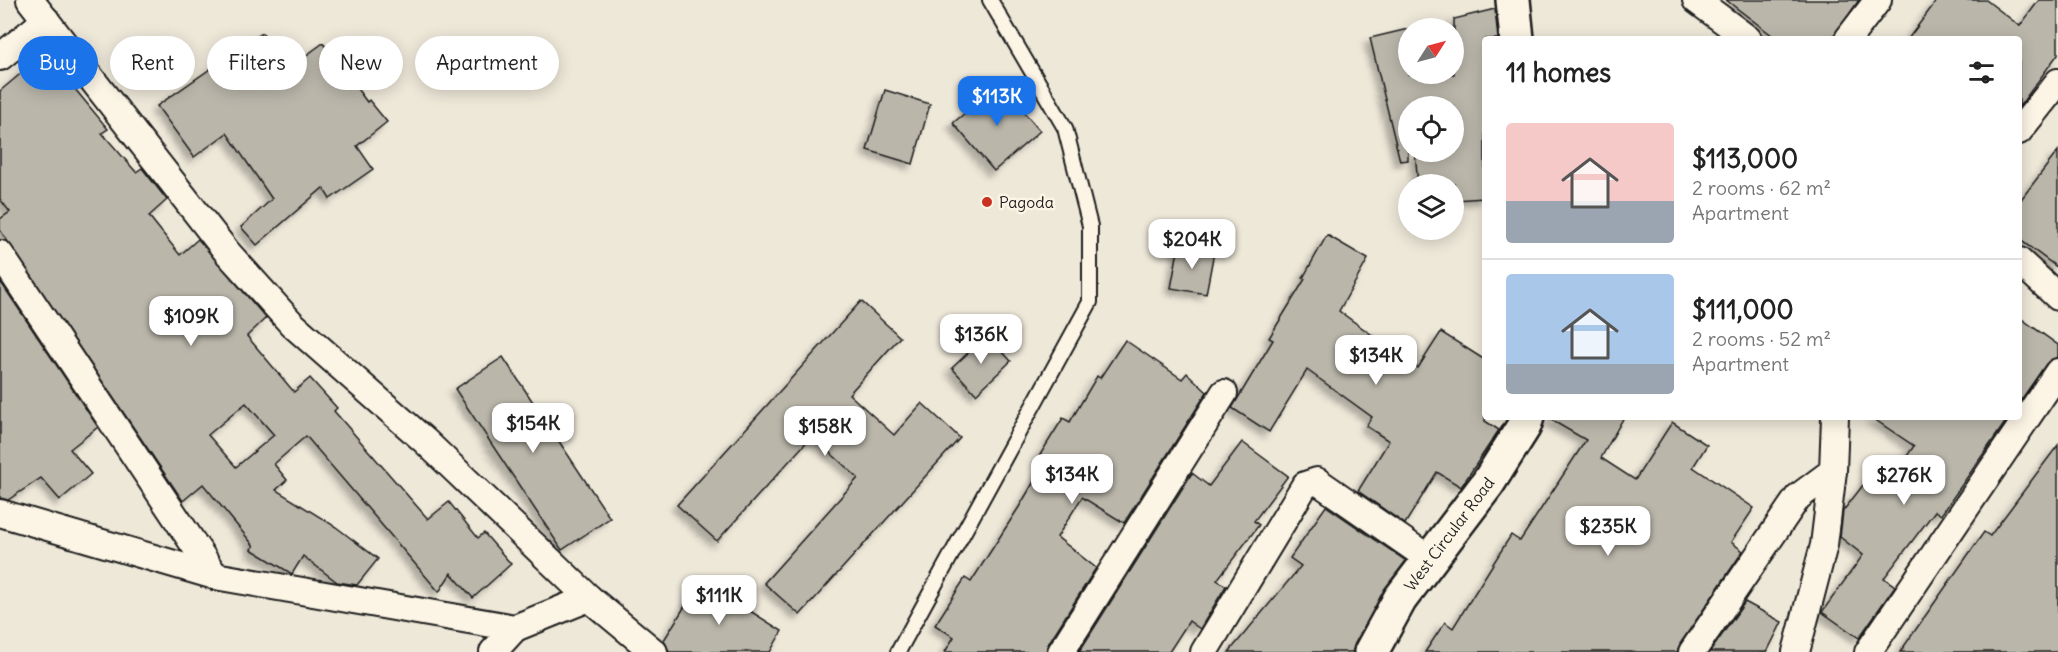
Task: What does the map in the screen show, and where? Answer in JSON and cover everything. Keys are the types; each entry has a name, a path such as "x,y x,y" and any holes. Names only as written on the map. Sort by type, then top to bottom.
{"street":[{"path":"30,0 227,252 291,324 425,441 589,598 654,652"},
{"path":"1513,0 1517,36"},
{"path":"1696,0 1744,36"},
{"path":"1850,36 1878,0"},
{"path":"0,57 46,20"},
{"path":"2022,127 2058,82"},
{"path":"0,254 215,576"},
{"path":"2022,264 2058,297"},
{"path":"1868,652 2058,372"},
{"path":"1061,652 1224,393"},
{"name":"West Circular Road","path":"1371,652 1400,599 1488,483 1526,420"},
{"path":"1796,652 1824,545 1833,471 1835,420"},
{"path":"1692,652 1798,497 1833,471"},
{"path":"1204,652 1305,484 1317,481 1431,560"},
{"path":"0,513 215,576 515,628"},
{"path":"493,652 515,628 589,598"}],"lane":[{"path":"898,652 1090,302 1090,226 1065,128 990,0"}],"building":[{"path":"1726,0 1859,0 1834,36 1773,36"},
{"path":"1937,0 1986,0 2020,26 2039,0 2058,0 2058,54 2022,103 2022,36 1910,36"},
{"path":"1495,9 1498,36 1482,36 1482,198 1464,199 1464,174 1417,174 1416,162 1464,162 1464,96 1398,96 1398,153 1370,38 1398,31 1398,84 1464,84 1464,18 1458,18"},
{"path":"319,46 319,90 358,90 387,122 357,146 373,169 330,199 323,188 257,245 241,227 272,199 227,133 194,157 157,106 180,90 195,90 195,80 207,71 207,90 307,90 307,55"},
{"path":"18,76 18,90 76,90 108,129 102,133 136,172 142,168 167,200 149,216 180,255 198,239 266,318 247,336 294,392 310,378 337,408 334,411 428,519 449,502 478,538 484,533 511,564 473,598 451,573 439,592 306,436 274,464 287,480 276,490 336,527 378,559 357,585 337,582 303,556 292,574 251,549 254,546 203,484 183,501 0,230 0,219 10,212 0,199 0,91","holes":["246,403 274,435 236,467 208,435"]},
{"path":"1000,84 1040,131 994,171 953,123"},
{"path":"885,90 930,104 913,164 867,150"},
{"path":"2058,151 2058,268 2022,241 2022,198"},
{"path":"1327,235 1368,259 1339,311 1418,368 1441,332 1482,358 1482,420 1499,430 1461,487 1437,472 1405,524 1358,491 1389,441 1366,426 1372,417 1307,370 1269,432 1232,408 1273,340 1269,338 1305,279 1303,278"},
{"path":"1179,245 1214,252 1206,294 1171,288"},
{"path":"0,281 98,427 70,449 91,474 60,500 41,478 8,500 0,498"},
{"path":"861,301 900,337 849,394 894,435 922,403 960,438 800,615 764,583 858,478 812,436 717,541 677,505"},
{"path":"2022,319 2058,345 2058,357 2046,364 2022,399"},
{"path":"987,335 1011,361 976,394 952,368"},
{"path":"1125,340 1182,379 1187,373 1207,392 1124,523 1082,497 1057,537 1096,568 1048,644 1046,652 945,652 954,637 935,625 965,578 971,582 1019,507 1045,463 1038,458 1063,418 1070,422 1097,376 1100,378"},
{"path":"503,357 610,518 562,550 455,389"},
{"path":"1551,420 1622,420 1601,458 1635,480 1672,422 1707,445 1693,467 1754,508 1731,542 1743,551 1680,644 1677,652 1425,652 1445,622 1453,628 1511,535 1520,541 1586,440"},
{"path":"1875,420 2007,420 1941,515 1935,511 1884,578 1895,586 1859,638 1822,612 1863,555 1840,537 1843,511 1874,471 1889,482 1914,446"},
{"path":"1242,442 1288,476 1254,521 1259,525 1217,580 1226,586 1200,629 1189,621 1169,652 1079,652 1192,473 1209,486"},
{"path":"2058,445 2058,652 1900,652 1984,532 1990,536"},
{"path":"1326,506 1406,561 1384,590 1352,652 1229,652 1301,566 1290,558"},
{"path":"701,580 782,631 770,652 669,652 664,640"},
{"path":"1745,602 1782,622 1767,652 1710,652"}],"place":[{"name":"Pagoda","path":"987,202"}]}
